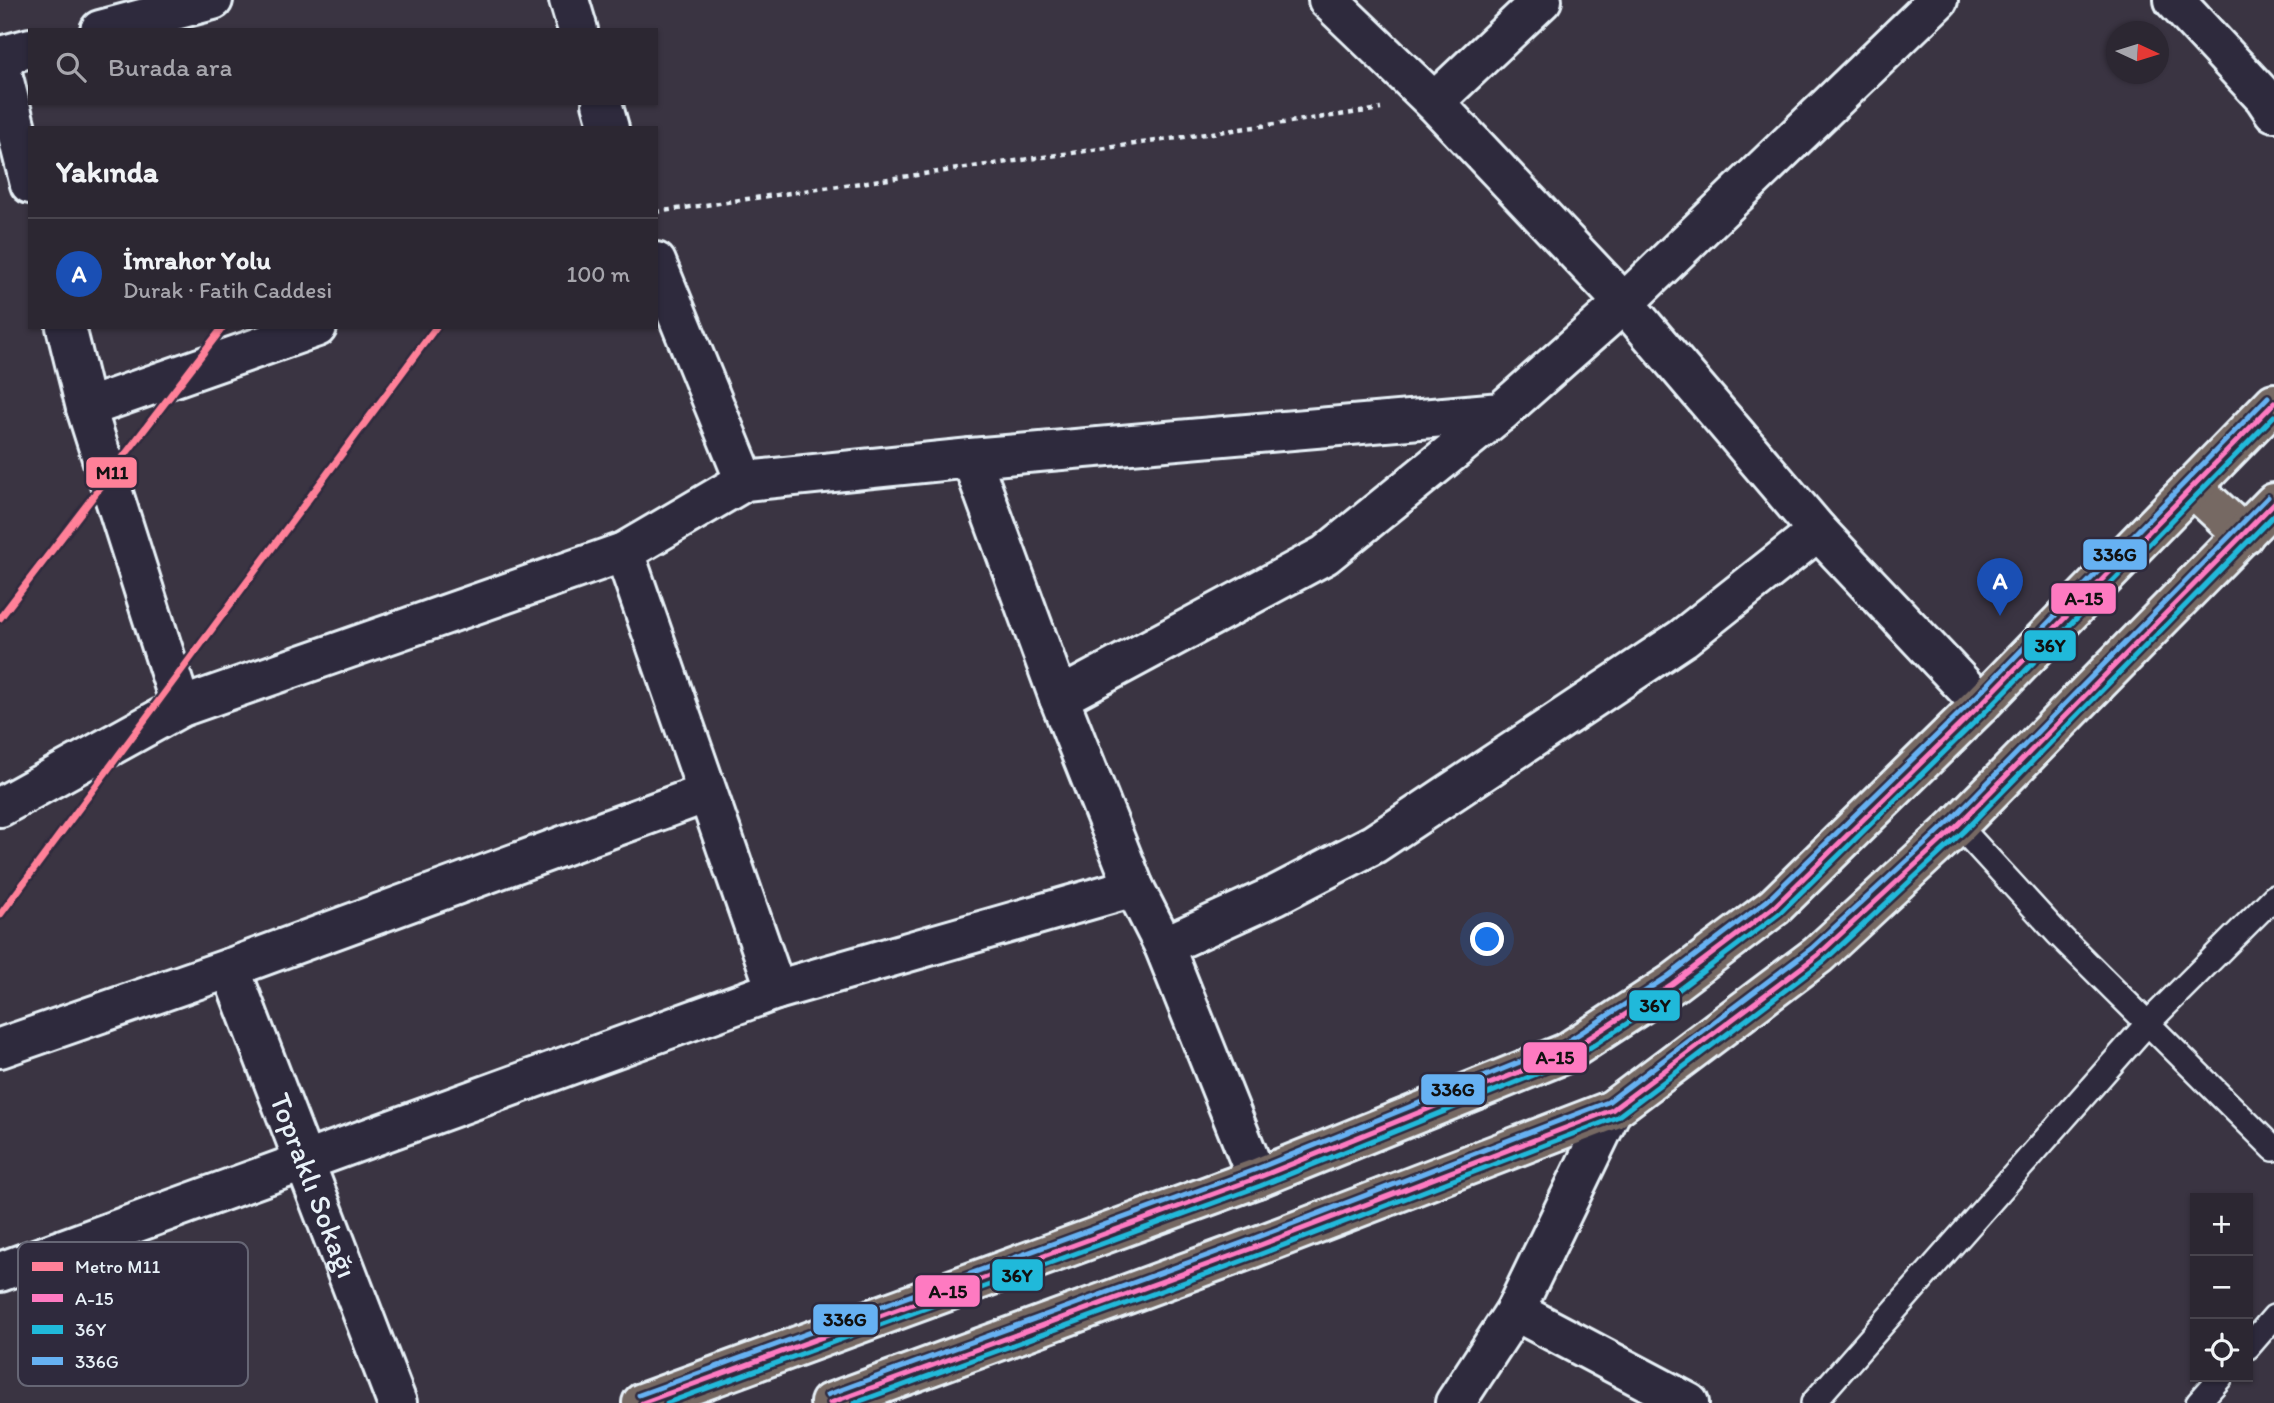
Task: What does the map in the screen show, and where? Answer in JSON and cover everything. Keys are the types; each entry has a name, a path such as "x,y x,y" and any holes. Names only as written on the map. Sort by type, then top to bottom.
{"main road":[{"path":"642,1403 1257,1178 1566,1053 1672,984 1773,907 1981,704 2274,403"},
{"path":"2192,486 2244,535"},
{"path":"830,1403 1250,1250 1612,1110 1818,955 1958,825 2274,503"}],"street":[{"path":"108,28 213,0"},
{"path":"569,0 577,28"},
{"path":"1328,0 1434,102 1624,303 1818,531 1981,704"},
{"path":"1434,102 1542,0"},
{"path":"1059,698 1325,555 1501,412 1624,303 1938,0"},
{"path":"2174,0 2271,98"},
{"path":"0,56 28,49"},
{"path":"0,65 28,176"},
{"path":"603,105 608,126"},
{"path":"658,267 744,481"},
{"path":"66,329 86,408 181,707"},
{"path":"86,408 311,329"},
{"path":"0,807 181,707 624,552 744,481 971,458 1501,412"},
{"path":"971,458 1059,698 1134,887 1164,946 1257,1178"},
{"path":"1164,946 1276,895 1374,844 1683,638 1818,531"},
{"path":"624,552 776,990"},
{"path":"0,1048 230,968 707,793"},
{"path":"83,1242 776,990 1134,887"},
{"name":"Topraklı Sokağı","path":"230,968 397,1403"},
{"path":"1455,1403 1515,1311 1612,1110"},
{"path":"0,1272 18,1265"},
{"path":"1515,1311 1689,1403"}],"lane":[{"path":"1958,825 2057,933 2274,1149"},
{"path":"1813,1403 2147,1024 2274,897"},
{"path":"2253,1340 2274,1317"},
{"path":"2198,1403 2217,1382"}],"path":[{"path":"658,212 1434,102"}],"metro line":[{"name":"M11","path":"0,618 221,329"},
{"name":"M11","path":"0,915 435,329"}],"transit line":[{"name":"336G","path":"639,1395 1254,1170 1562,1045 1667,977 1768,900 1975,698 2268,397"},
{"name":"A-15","path":"642,1403 1257,1178 1566,1053 1672,984 1774,907 1981,704 2274,403"},
{"name":"36Y","path":"667,1403 1260,1186 1571,1060 1677,991 1780,913 1987,710 2274,416"},
{"name":"336G","path":"827,1395 1247,1241 1608,1102 1812,948 1952,819 2268,497"},
{"name":"A-15","path":"830,1403 1250,1249 1612,1110 1818,955 1958,825 2274,503"},
{"name":"36Y","path":"855,1403 1253,1257 1617,1117 1824,961 1964,831 2274,515"}],"place":[{"name":"İmrahor Yolu","path":"2000,616"}]}
